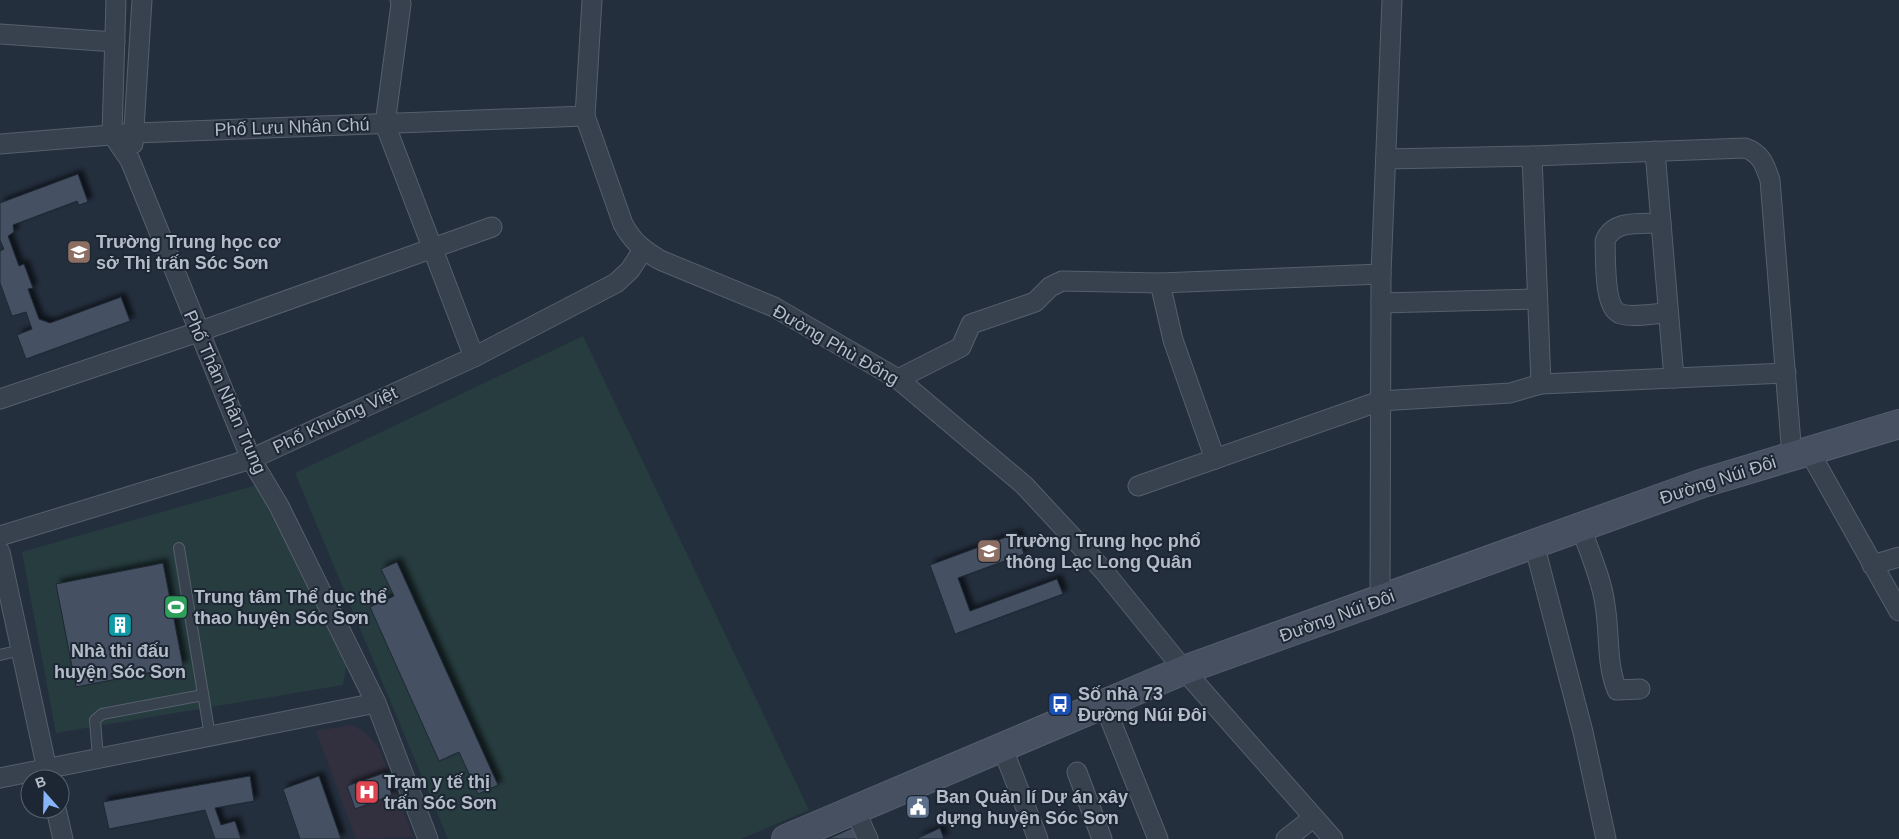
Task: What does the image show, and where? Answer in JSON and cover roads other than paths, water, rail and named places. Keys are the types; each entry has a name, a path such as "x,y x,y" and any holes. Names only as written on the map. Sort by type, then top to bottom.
{"main road":[{"name":"Đường Núi Đôi","path":"786,839 1184,670 1380,601 1703,483 1899,424"}],"street":[{"path":"112,134 116,0"},
{"path":"130,160 135,133 142,0"},
{"path":"400,0 385,124 474,357"},
{"name":"Đường Phù Đổng","path":"592,0 585,116 623,224 631,239 643,250 660,260 774,307 898,379 1024,485 1103,570 1184,670 1333,839"},
{"path":"1380,601 1381,274 1392,0"},
{"path":"0,34 115,42"},
{"name":"Phố Lưu Nhân Chú","path":"0,144 112,134 585,116"},
{"name":"Phố Thân Nhân Trung","path":"112,134 130,160 251,459 279,506 376,704 428,839"},
{"path":"1386,159 1745,148 1754,151 1762,159 1770,180 1786,373 1800,454 1872,565 1899,611"},
{"path":"1655,151 1674,378"},
{"path":"1532,156 1541,384"},
{"path":"1661,223 1624,225 1614,227 1608,233 1605,241 1609,298 1616,312 1622,315 1668,313"},
{"path":"0,399 198,332 492,227"},
{"name":"Phố Khuông Việt","path":"0,536 251,459 474,357 616,283 630,270 643,250"},
{"path":"898,379 961,347 971,324 1035,302 1050,287 1062,281 1160,283 1381,274"},
{"path":"1160,283 1173,340 1215,459"},
{"path":"1381,303 1537,299"},
{"path":"1138,486 1380,401 1510,392 1541,384 1786,373"},
{"path":"1581,527 1605,603 1610,665 1614,683 1617,690 1640,689"},
{"path":"1534,544 1583,732 1606,839"},
{"path":"0,552 47,769"},
{"path":"1872,565 1899,557"},
{"path":"64,769 98,758 376,704"},
{"path":"1104,704 1158,839"},
{"path":"1002,748 1038,839"},
{"path":"1076,772 1102,839"},
{"path":"0,778 20,776"},
{"path":"855,810 868,839"},
{"path":"1286,839 1313,818"},
{"path":"58,819 63,839"}],"lane":[{"path":"179,548 210,736"},
{"path":"0,655 21,650"},
{"path":"98,758 94,727 95,720 102,714 203,695"}],"place":[{"name":"Trường Trung học cơ sở Thị trấn Sóc Sơn","path":"79,252"},
{"name":"Trường Trung học phổ thông Lạc Long Quân","path":"989,551"},
{"name":"Trung tâm Thể dục thể thao huyện Sóc Sơn","path":"176,607"},
{"name":"Nhà thi đấu huyện Sóc Sơn","path":"120,625"},
{"name":"Số nhà 73 Đường Núi Đôi","path":"1060,704"},
{"name":"Trạm y tế thị trấn Sóc Sơn","path":"367,792"},
{"name":"Ban Quản lí Dự án xây dựng huyện Sóc Sơn","path":"918,807"}]}
